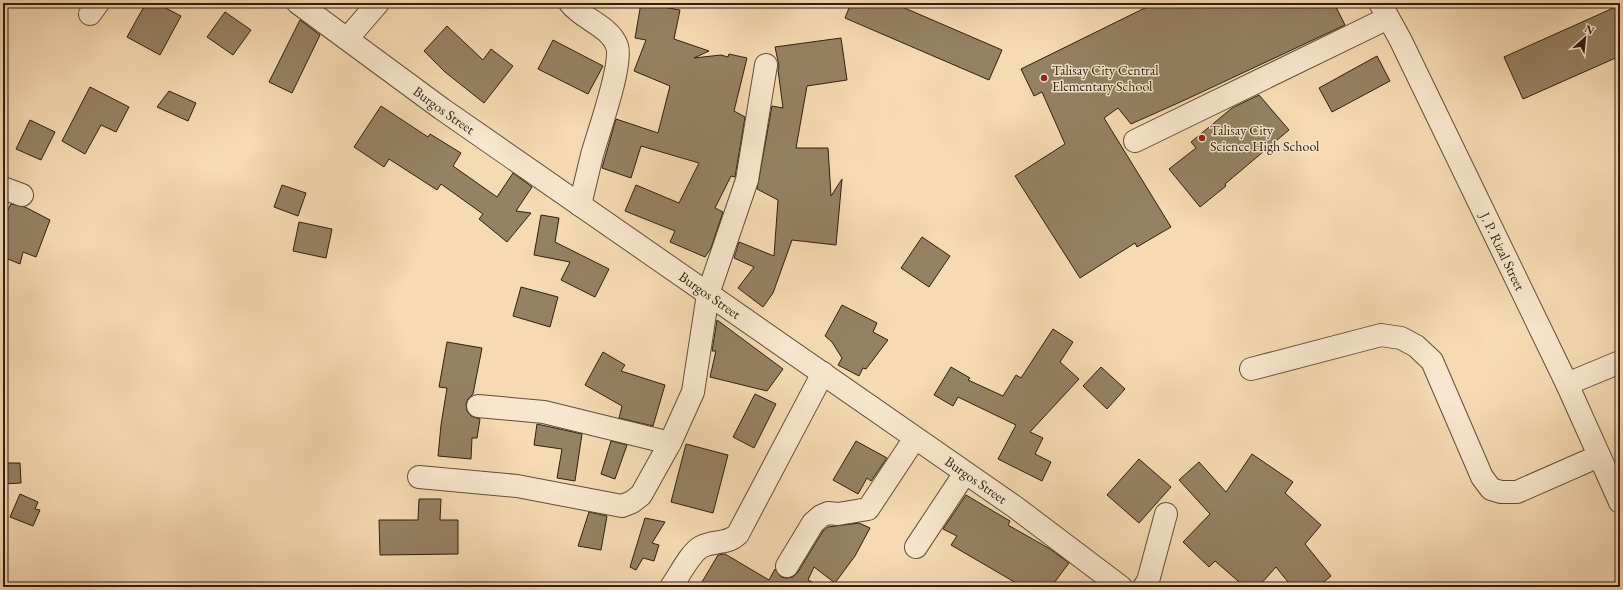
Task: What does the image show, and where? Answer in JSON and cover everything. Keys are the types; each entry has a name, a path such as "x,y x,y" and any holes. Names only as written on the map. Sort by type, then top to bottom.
{"street":[{"name":"Burgos Street","path":"298,3 442,109 1015,507 1121,587"},
{"path":"347,39 378,3"},
{"path":"570,3 578,12 607,32 617,46 616,69 608,105 592,155 580,205"},
{"path":"1135,141 1384,10"},
{"name":"J. P. Rizal Street","path":"1384,10 1400,39 1567,384 1620,502"},
{"path":"419,477 517,486 622,506 632,502 641,495 670,443 693,392 708,294 747,180 766,65"},
{"path":"1251,369 1381,335 1401,338 1416,346 1432,361 1482,477 1491,489 1501,492 1516,492 1600,456"},
{"path":"1567,384 1620,362"},
{"path":"671,587 695,552 701,547 726,542 738,534 824,373"},
{"path":"478,406 544,412 670,443"},
{"path":"787,566 812,523 821,516 828,513 838,514 868,509 915,438"},
{"path":"916,547 965,472"},
{"path":"1144,587 1148,581 1166,514"}],"building":[{"path":"146,3 156,3 181,16 160,55 127,37"},
{"path":"641,3 680,10 674,39 709,51 694,58 721,55 728,57 729,54 747,58 734,111 745,117 735,177 731,176 715,208 723,212 711,248 705,257 670,242 675,231 625,211 636,185 679,203 699,163 641,146 631,178 602,168 616,119 658,133 670,86 634,71 646,40 635,38"},
{"path":"851,3 893,3 1002,50 989,80 845,18"},
{"path":"1155,3 1334,3 1345,25 1131,124 1118,108 1104,118 1171,227 1137,247 1135,243 1080,278 1015,176 1065,144 1042,92 1034,96 1021,69"},
{"path":"1620,5 1620,56 1523,99 1504,57"},
{"path":"225,12 251,30 233,55 207,37"},
{"path":"300,20 320,35 292,93 269,82"},
{"path":"447,26 483,60 491,49 513,66 484,103 445,72 424,51"},
{"path":"841,38 847,80 807,86 796,148 828,148 831,196 842,179 836,245 792,240 773,293 763,307 738,288 754,267 734,258 739,242 774,256 778,200 757,189 772,106 783,108 778,70 779,66 775,47"},
{"path":"553,40 603,66 588,94 538,69"},
{"path":"1377,56 1390,81 1332,112 1319,88"},
{"path":"90,87 129,107 116,132 101,125 85,154 62,141"},
{"path":"169,91 196,103 188,121 157,107"},
{"path":"1259,95 1289,130 1200,207 1169,169 1196,148 1191,142 1232,108"},
{"path":"381,106 428,137 430,134 461,153 453,166 497,197 513,173 532,187 516,211 531,213 507,242 479,219 483,214 441,184 437,190 389,159 384,167 354,147"},
{"path":"30,120 55,132 41,160 16,149"},
{"path":"282,185 306,193 298,216 274,207"},
{"path":"11,204 25,207 50,220 36,257 23,252 20,264 3,257 3,219"},
{"path":"541,215 559,218 555,242 609,269 595,297 561,280 570,262 534,255"},
{"path":"299,222 332,229 326,258 293,251"},
{"path":"922,237 950,256 929,287 901,268"},
{"path":"521,287 558,297 550,327 513,316"},
{"path":"842,305 877,323 873,332 888,340 866,369 863,368 859,376 838,365 842,358 832,342 825,336"},
{"path":"717,320 783,369 767,391 710,377 716,351 712,351"},
{"path":"1053,329 1073,342 1060,362 1079,379 1030,432 1043,438 1035,454 1051,462 1042,481 998,459 1016,425 958,397 953,406 934,395 951,367 970,378 968,380 1003,396 1016,375 1021,378"},
{"path":"447,342 482,348 473,394 468,399 466,404 467,411 471,416 480,419 477,438 472,438 471,459 438,456 447,388 439,387"},
{"path":"603,352 625,365 621,371 665,385 653,426 619,418 622,406 585,385"},
{"path":"1101,367 1125,389 1107,409 1083,386"},
{"path":"755,394 776,404 754,448 733,437"},
{"path":"537,424 582,434 575,481 557,478 562,449 534,445"},
{"path":"611,441 627,445 615,479 601,474"},
{"path":"856,441 887,458 871,481 867,478 858,494 833,480"},
{"path":"686,444 728,455 713,513 671,502"},
{"path":"1252,454 1293,482 1285,493 1321,525 1305,544 1331,576 1318,587 1292,587 1276,567 1258,587 1245,587 1215,561 1209,567 1183,542 1210,514 1179,480 1199,462 1226,492"},
{"path":"1139,459 1171,487 1139,523 1107,495"},
{"path":"3,463 20,463 21,483 3,484"},
{"path":"20,494 38,502 35,509 40,510 33,526 10,517"},
{"path":"966,495 1010,521 1008,525 1050,549 1069,563 1051,587 1023,587 951,545 957,536 943,529"},
{"path":"419,499 441,499 440,520 458,520 458,554 380,555 379,520 418,520"},
{"path":"589,512 607,516 601,550 578,546"},
{"path":"645,518 665,522 652,543 659,545 654,561 643,558 636,570 630,567"},
{"path":"859,523 870,528 855,556 835,583 814,567 808,580 822,587 699,587 718,555 725,554 769,580 775,569 781,577 793,577 798,572 823,531 828,527"}],"place":[{"name":"Talisay City Central Elementary School","path":"1044,78"},
{"name":"Talisay City Science High School","path":"1202,138"}]}
